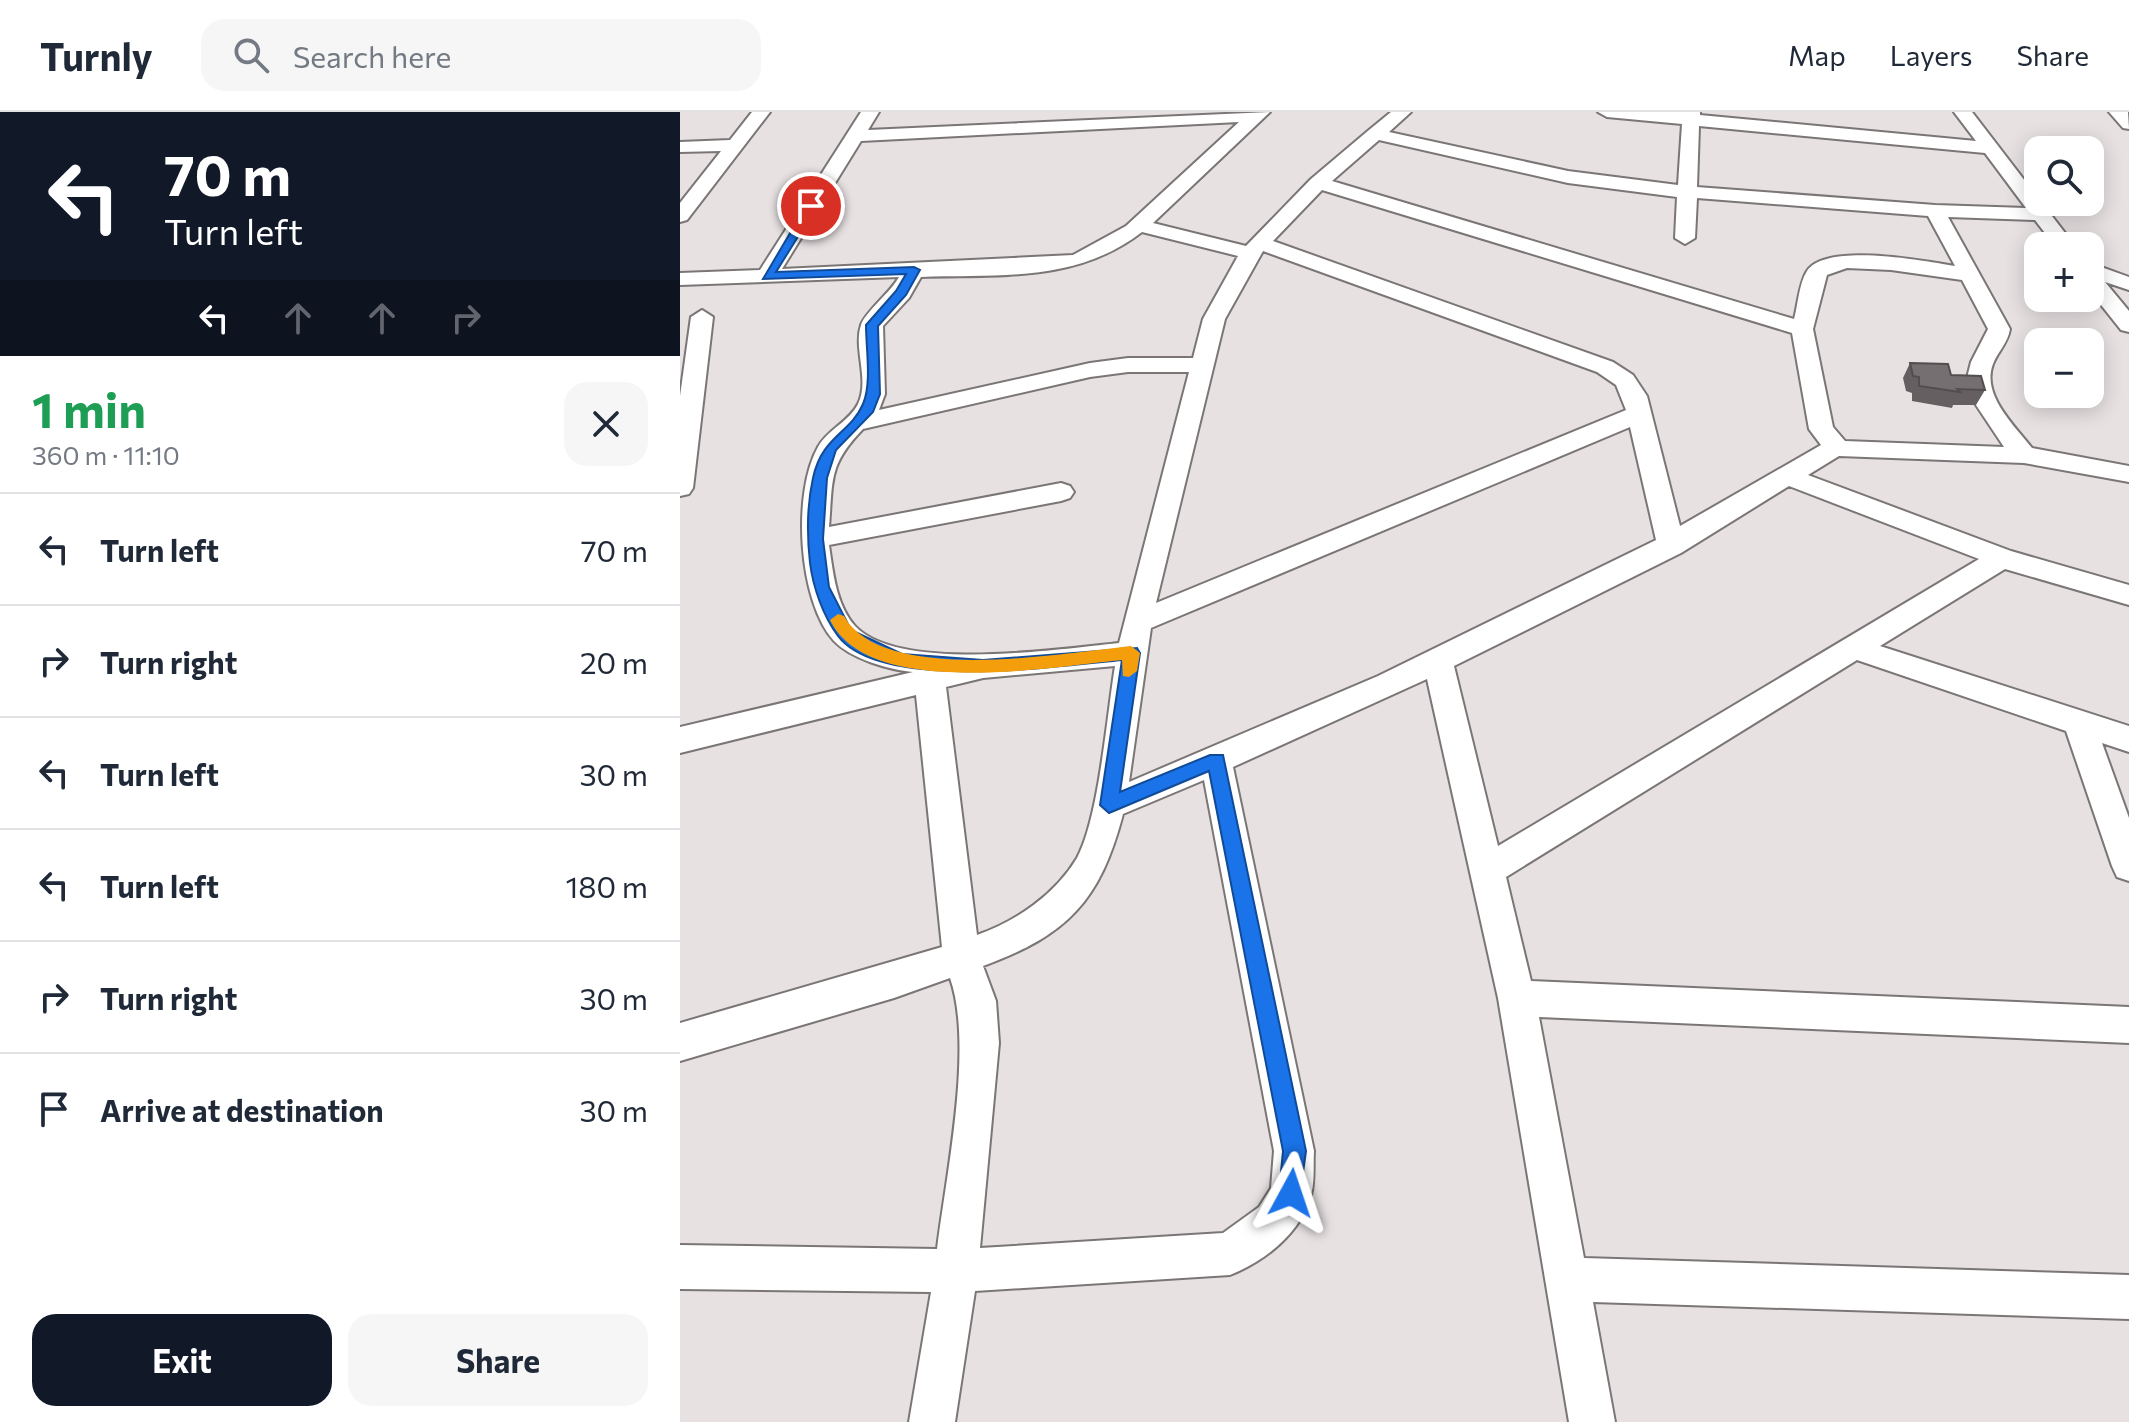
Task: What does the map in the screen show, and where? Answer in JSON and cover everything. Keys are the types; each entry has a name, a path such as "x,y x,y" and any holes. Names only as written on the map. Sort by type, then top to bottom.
{"street":[{"path":"680,216 761,112"},
{"path":"767,276 870,112"},
{"path":"680,1042 894,981 1028,930 1077,887 1094,860 1109,805 1137,622 1214,319 1255,248 1318,183 1402,112"},
{"path":"1607,112 1691,116 1991,148"},
{"path":"1963,112 2024,193"},
{"path":"2118,112 2129,124"},
{"path":"855,136 1258,114"},
{"path":"680,279 1057,264 1087,258 1137,225 1258,114"},
{"path":"1685,238 1691,116"},
{"path":"1375,134 1568,177 1686,192 1935,211 2024,214"},
{"path":"680,147 735,145"},
{"path":"1318,183 1802,329"},
{"path":"1935,211 1999,329 1998,341 1980,366 1981,387 1994,415 2024,455"},
{"path":"2041,216 2054,232"},
{"path":"1137,225 1255,248 1605,367 1625,380 1635,396 1671,546"},
{"path":"1972,275 1855,261 1831,263 1817,272 1802,329 1821,429 1836,447 1878,454 2024,455 2129,474"},
{"path":"914,270 901,293 872,325 873,394 868,409 850,424 829,449 820,478 815,539 821,587 845,634 873,650 901,660 983,667"},
{"path":"2104,274 2129,284"},
{"path":"2104,294 2129,325"},
{"path":"680,488 702,317"},
{"path":"850,424 1090,370 1128,365 1202,365"},
{"path":"1137,622 1639,414"},
{"path":"1109,805 1216,761 1438,661 1671,546 1836,447"},
{"path":"1789,477 2002,558 2129,595"},
{"path":"815,539 1061,492"},
{"path":"1488,870 2002,558"},
{"path":"1856,649 2129,739"},
{"path":"680,740 983,667 1131,653"},
{"path":"1438,661 1517,998 1592,1422"},
{"path":"930,680 961,956 977,1001 980,1043 956,1271 932,1422"},
{"path":"2079,722 2129,866"},
{"path":"680,1267 956,1271 1230,1254 1274,1222 1291,1193 1294,1151 1216,761"},
{"path":"1517,998 2129,1025"},
{"path":"1568,1279 2129,1297"}],"building":[{"path":"1910,363 1948,364 1951,375 1981,376 1985,390 1957,389 1960,392 1919,386 1919,377 1913,376"}],"slow traffic":[{"path":"838,620 845,634 873,650 901,660 983,667 1131,653 1129,671"}],"route":[{"path":"811,206 767,276 914,270 895,301 872,325 873,394 868,409 850,424 829,449 820,478 815,539 821,587 845,634 873,650 901,660 983,667 1131,653 1109,805 1216,761 1294,1151 1291,1193"}]}
